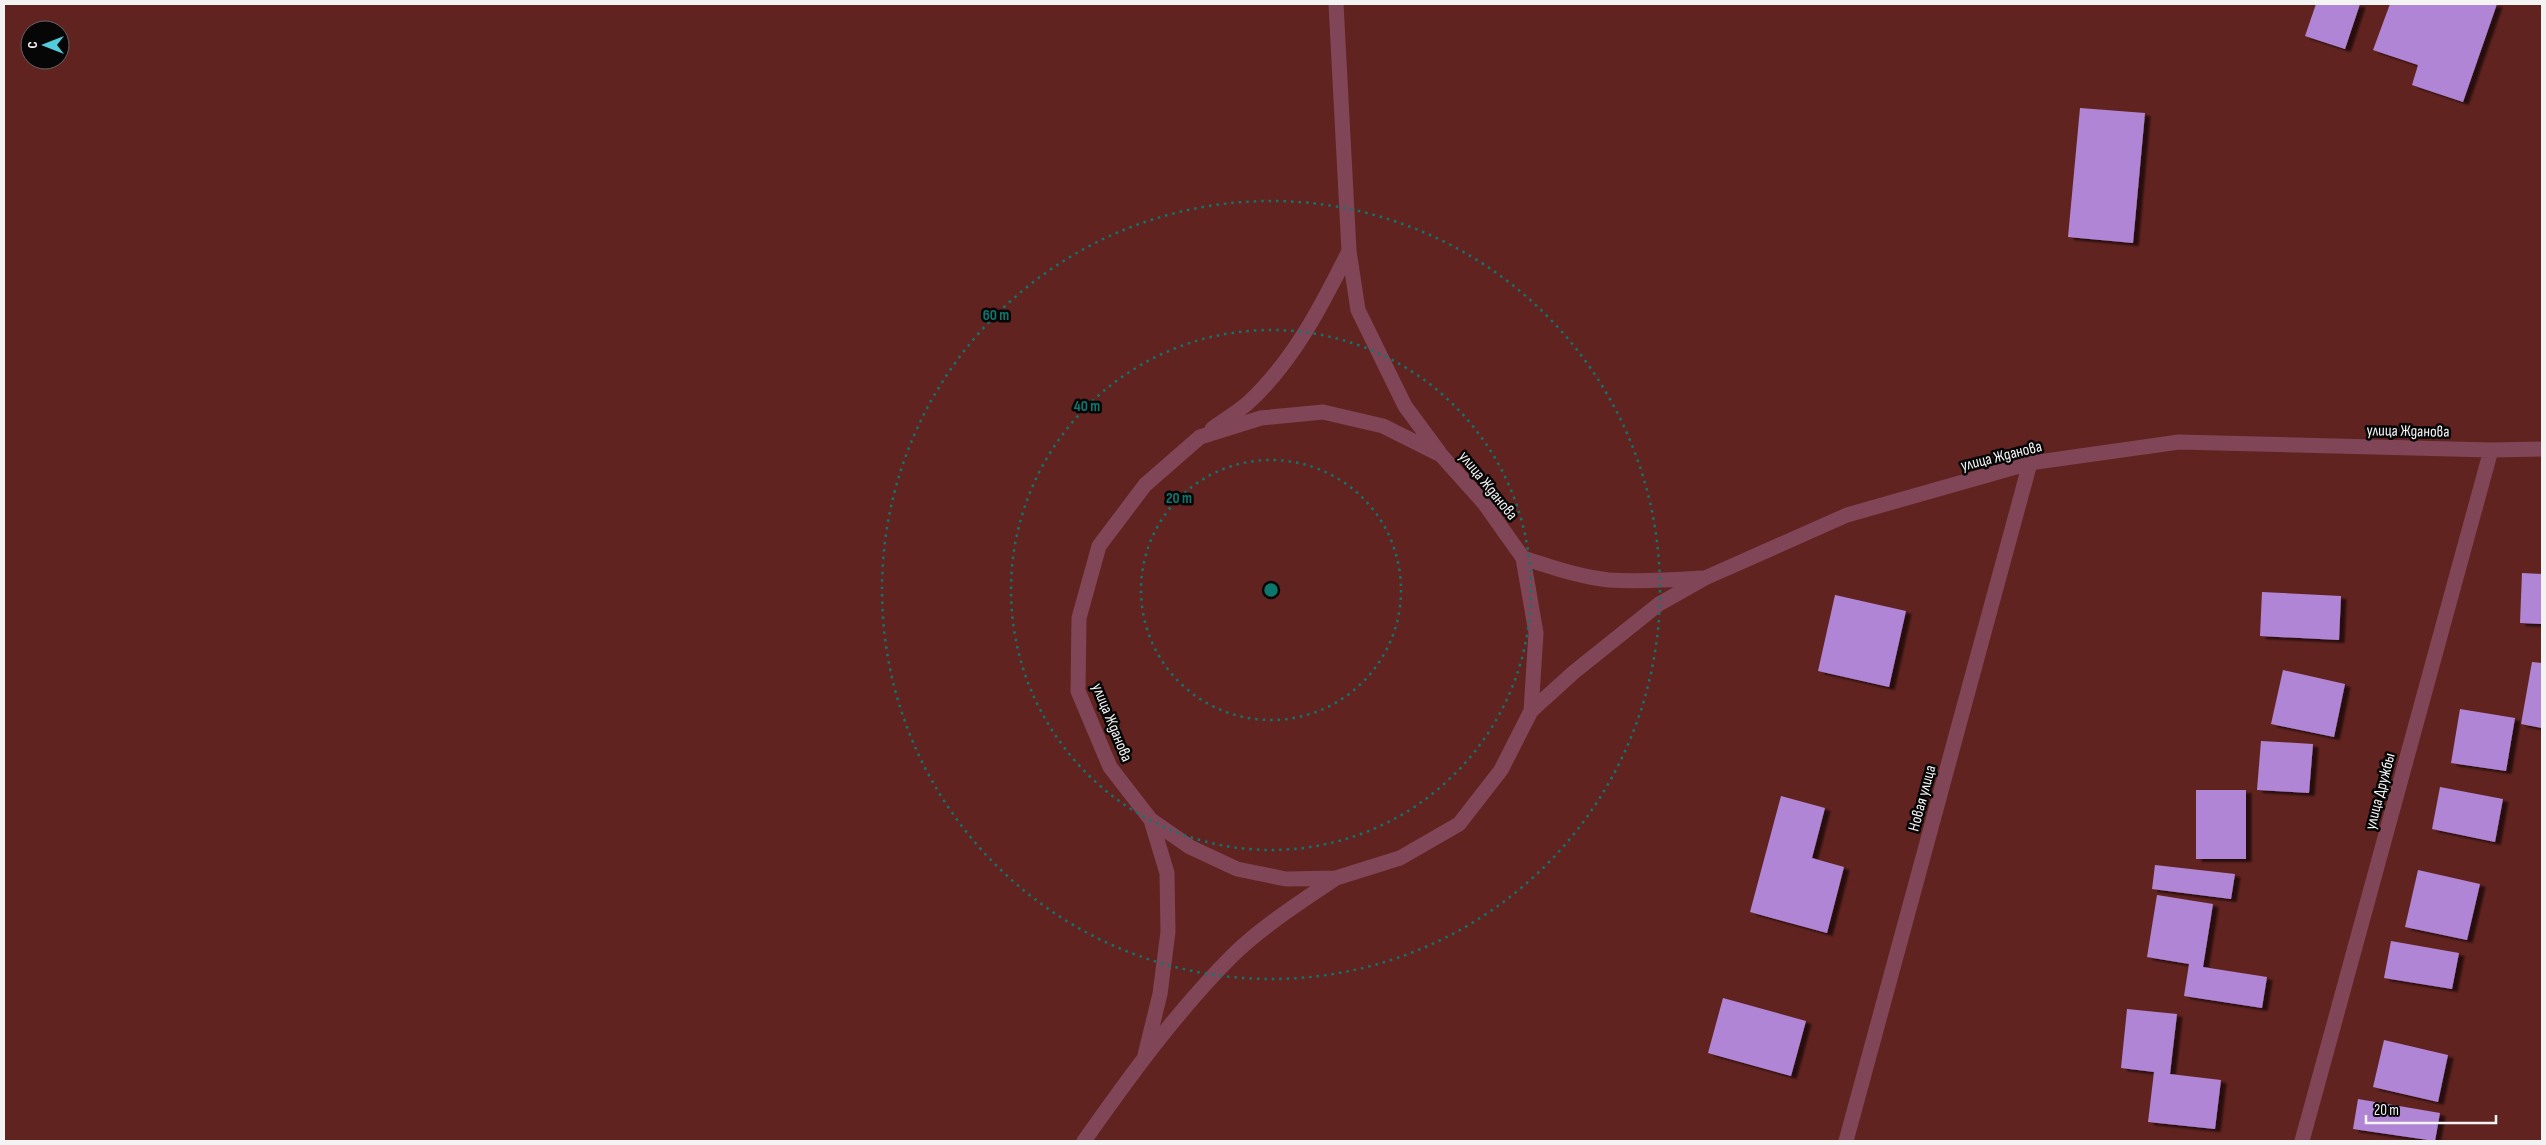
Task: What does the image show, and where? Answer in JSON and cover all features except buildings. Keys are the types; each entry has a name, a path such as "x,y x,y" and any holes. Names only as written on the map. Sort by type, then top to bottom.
{"street":[{"path":"1336,4 1349,251 1358,310 1405,406 1441,455"},
{"path":"1200,437 1249,402 1290,356 1320,309 1349,251"},
{"name":"улица Жданова","path":"1336,878 1286,879 1237,869 1190,847 1151,820 1110,767 1078,691 1079,618 1100,546 1145,485 1200,437 1261,418 1323,412 1383,426 1441,455 1484,503 1523,558 1536,633 1531,711"},
{"name":"улица Жданова","path":"1084,1141 1145,1055 1190,1001 1234,954 1283,913 1336,878 1400,858 1459,824 1501,770 1531,711 1574,672 1659,604 1706,578 1847,515 2030,463 2179,442 2491,450 2542,449"},
{"name":"улица Дружбы","path":"2302,1141 2491,450"},
{"name":"Новая улица","path":"1846,1141 2030,463"},
{"path":"1523,558 1566,572 1607,580 1655,581 1706,578"},
{"path":"1145,1055 1160,994 1168,932 1167,873 1151,820"}],"shaded area":[{"path":"4,4 2542,4 2542,1141 4,1141"}]}
